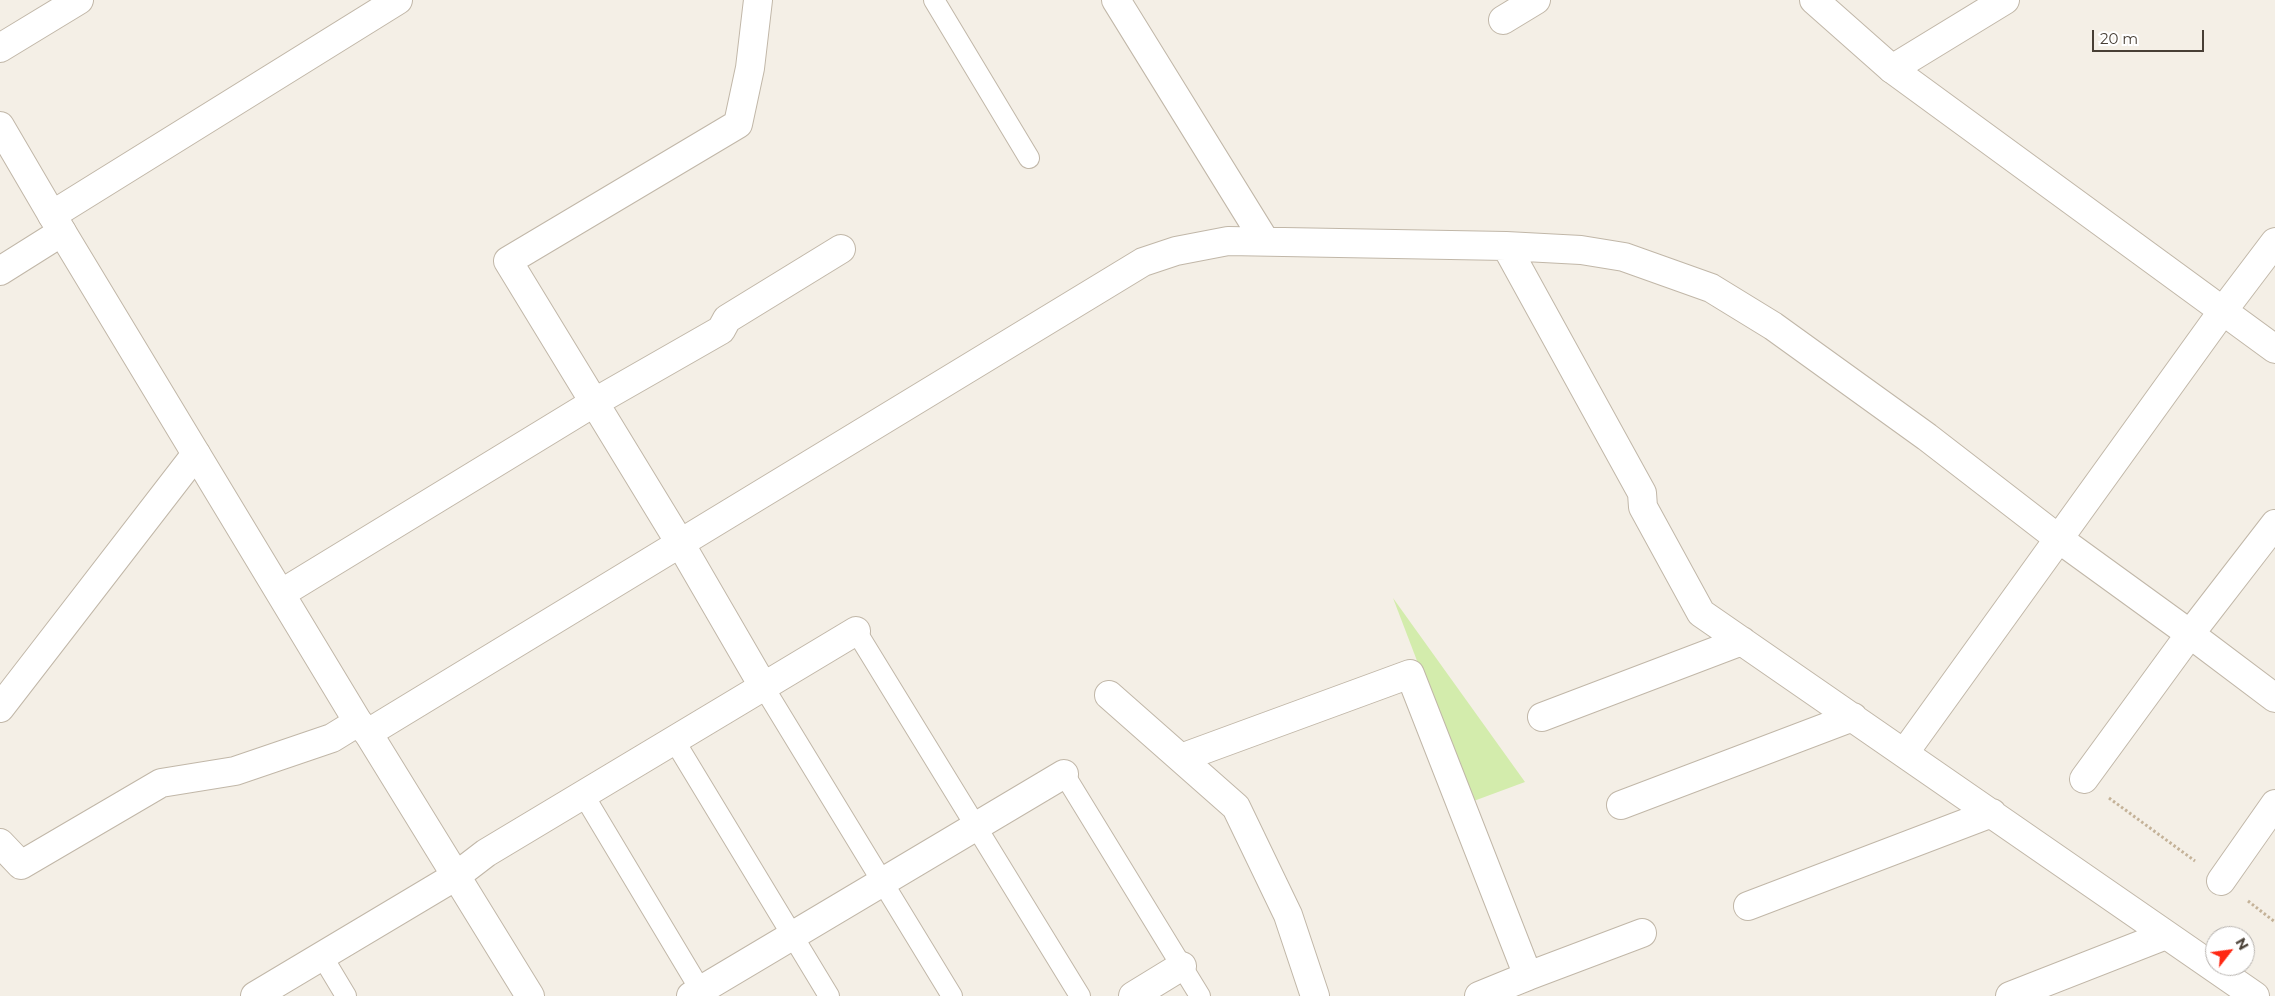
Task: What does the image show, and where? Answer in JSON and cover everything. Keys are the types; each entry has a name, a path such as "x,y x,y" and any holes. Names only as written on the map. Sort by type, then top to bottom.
{"street":[{"path":"0,48 79,0"},
{"path":"0,271 57,224 398,0"},
{"path":"758,0 750,68 738,124 508,261 680,543 763,686"},
{"path":"1116,0 1265,241"},
{"path":"1503,20 1536,0"},
{"path":"1814,0 1892,69 2275,349"},
{"path":"1892,69 2005,0"},
{"path":"0,126 196,454 363,728 530,996"},
{"path":"0,842 21,865 161,783 235,771 363,728 680,543 1143,262 1176,252 1228,241 1506,246 1581,250 1624,257 1710,288 1790,338 1927,437 2059,539 2275,698"},
{"path":"1904,752 2222,312 2275,242"},
{"path":"1506,246 1642,493 1644,507 1701,613 2255,996"},
{"path":"282,593 595,402 721,330 727,319 840,249"},
{"path":"0,708 196,454"},
{"path":"2084,779 2190,634 2275,524"},
{"path":"254,996 456,876 486,853 583,794 856,631"},
{"path":"1542,717 1742,641"},
{"path":"1181,758 1410,674 1528,976"},
{"path":"1110,695 1236,807 1288,915 1315,996"},
{"path":"1621,805 1853,717"},
{"path":"698,994 792,935 1064,774"},
{"path":"2222,881 2275,804"},
{"path":"1748,906 1992,813"},
{"path":"1479,996 1642,932"},
{"path":"2010,996 2166,935"},
{"path":"1133,996 1182,966"}],"lane":[{"path":"934,0 1028,158"},
{"path":"856,631 1080,996"},
{"path":"763,686 952,996"},
{"path":"674,740 829,996"},
{"path":"1064,774 1200,996"},
{"path":"583,794 698,994"},
{"path":"322,956 346,996"}],"path":[{"path":"2084,779 2275,922"}],"green space":[{"path":"1393,598 1525,782 1471,802"}]}
